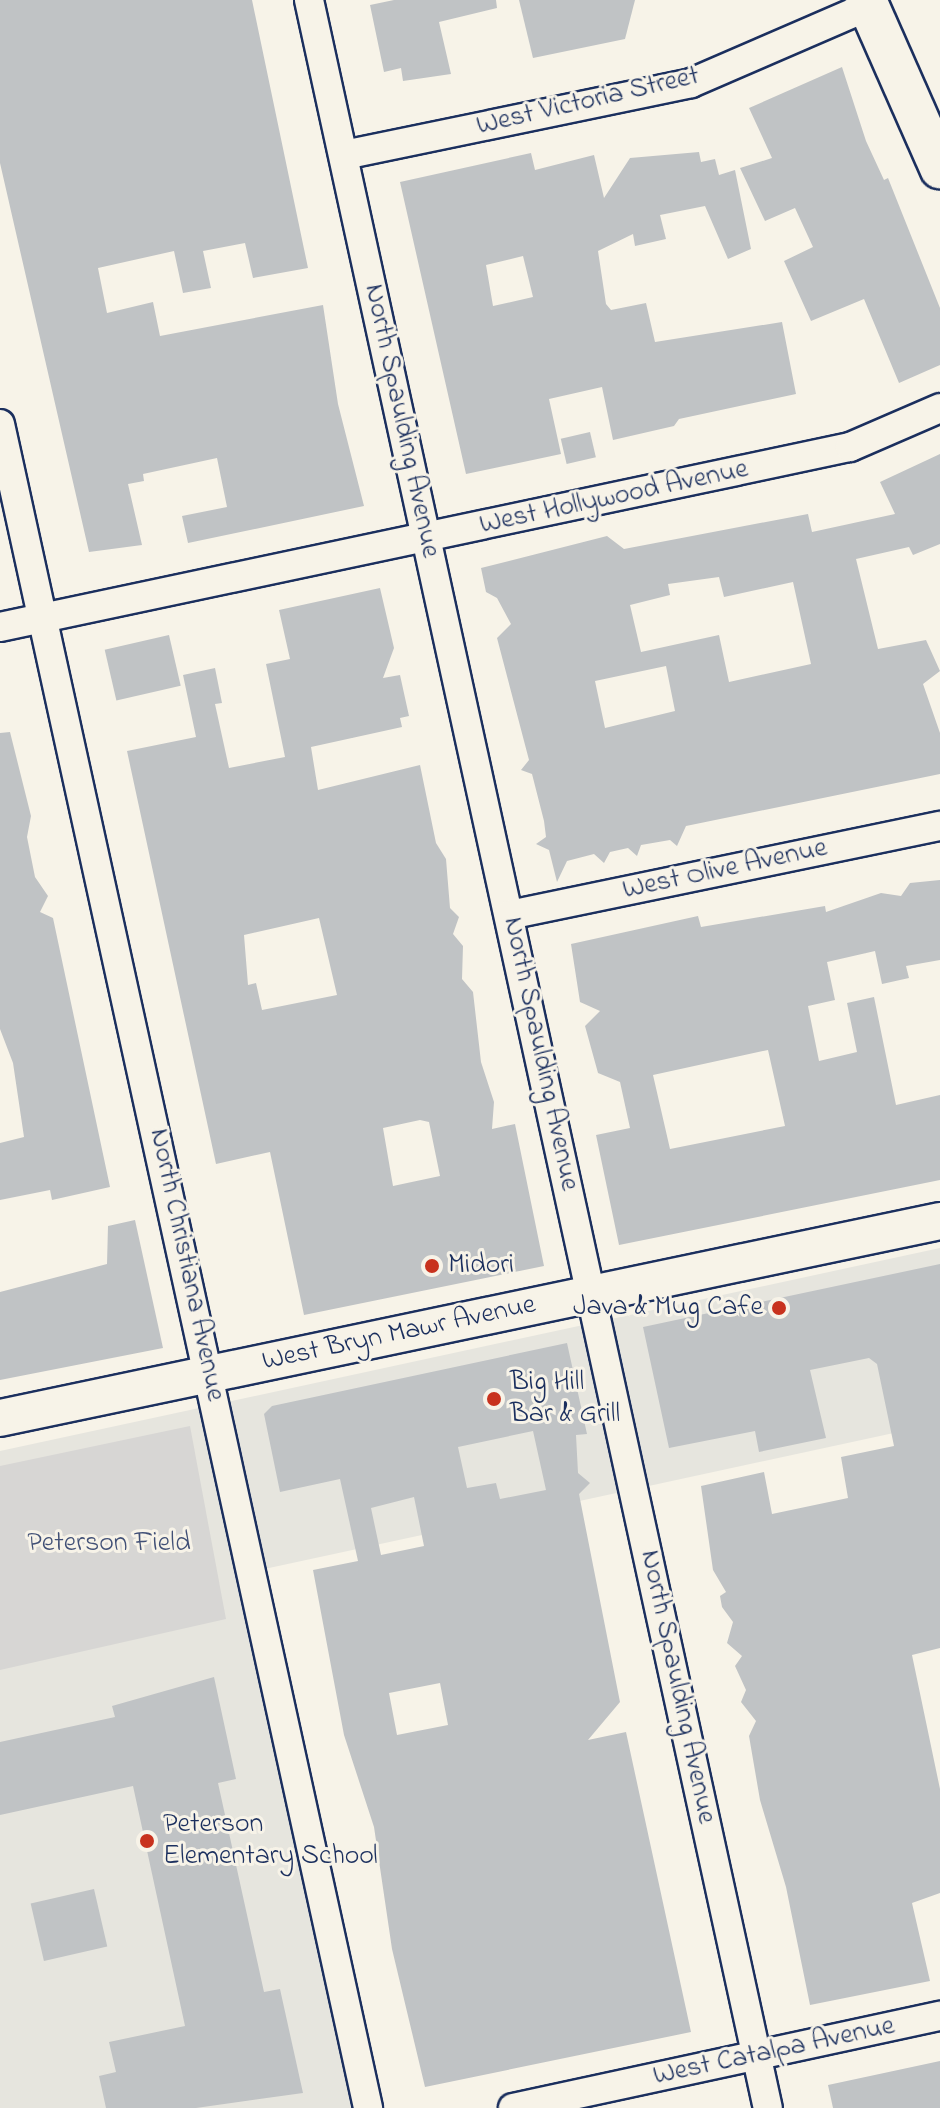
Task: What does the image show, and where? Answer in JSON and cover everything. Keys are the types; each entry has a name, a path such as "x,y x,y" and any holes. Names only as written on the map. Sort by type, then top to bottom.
{"main road":[{"path":"867,3 940,168"}],"street":[{"name":"North Spaulding Avenue","path":"309,0 768,2108"},
{"name":"West Victoria Street","path":"344,155 691,83 867,3"},
{"name":"West Hollywood Avenue","path":"0,627 850,447 940,408"},
{"name":"North Christiana Avenue","path":"0,424 368,2108"},
{"name":"West Olive Avenue","path":"509,915 940,826"},
{"name":"West Bryn Mawr Avenue","path":"0,1418 940,1221"},
{"name":"West Catalpa Avenue","path":"513,2108 940,2016"}],"shaded area":[{"path":"940,1248 940,1423 237,1575 352,2108 0,2108 0,1451"}],"green space":[{"name":"Peterson Field","path":"190,1426 226,1619 0,1670 0,1466"}],"building":[{"path":"0,0 252,0 308,268 253,278 245,243 203,251 211,288 183,293 174,251 98,268 107,313 153,302 160,336 323,305 338,404 364,506 188,543 182,516 227,507 217,458 143,474 144,481 128,484 142,545 89,552 0,163"},
{"path":"394,0 496,0 497,8 439,22 451,74 403,81 401,68 384,72 370,5"},
{"path":"519,0 635,0 625,39 533,58"},
{"path":"842,67 866,141 884,180 888,178 940,308 940,365 899,383 864,299 811,321 784,261 813,247 795,208 765,221 740,168 772,158 749,108"},
{"path":"699,152 701,162 715,159 719,175 735,170 751,249 728,259 705,206 660,215 666,239 635,246 633,234 598,251 606,304 611,310 646,303 655,342 782,322 796,394 679,419 674,426 613,440 602,387 549,399 561,454 466,474 400,182 531,153 535,170 594,155 604,198 630,158","holes":["523,256 533,297 493,306 486,265"]},
{"path":"590,432 596,457 567,464 561,439"},
{"path":"940,454 940,544 913,555 909,547 856,559 878,649 926,640 940,671 923,684 940,733 940,774 686,826 677,846 670,840 641,845 637,856 628,848 610,852 604,863 594,854 567,861 557,882 549,850 536,844 546,837 544,821 532,774 521,770 529,760 497,638 511,624 497,598 486,592 481,568 607,536 624,549 808,514 812,532 895,514 880,482","holes":["719,577 724,597 793,582 811,664 729,682 719,635 641,652 630,605 670,595 668,584","666,666 675,711 605,728 595,681"]},
{"path":"380,588 394,648 383,678 400,675 409,716 400,718 402,727 311,747 318,790 420,765 436,843 446,859 450,908 459,917 453,934 463,946 462,979 473,992 481,1062 494,1102 492,1129 515,1124 544,1266 304,1315 270,1152 216,1164 127,751 196,737 183,675 215,668 222,703 215,704 229,768 285,757 266,664 290,659 279,610","holes":["319,918 337,995 262,1010 256,983 248,985 244,935","420,1120 429,1122 440,1176 393,1186 383,1128"]},
{"path":"169,635 181,686 116,701 105,650"},
{"path":"10,732 31,816 27,837 35,877 48,896 40,912 53,918 110,1187 52,1200 50,1190 0,1200 0,1143 24,1137 13,1063 0,1029 0,733"},
{"path":"940,880 940,960 906,966 909,978 882,984 875,951 827,962 835,1000 808,1006 819,1061 857,1052 847,1003 874,997 896,1105 940,1095 940,1180 619,1245 596,1135 630,1128 620,1082 598,1073 585,1026 600,1011 580,1002 571,944 698,916 701,927 825,906 826,912 881,893 901,896 910,883","holes":["768,1050 785,1126 670,1149 653,1075"]},
{"path":"135,1220 163,1348 0,1380 0,1292 107,1264 108,1226"},
{"path":"940,1264 940,1648 912,1655 940,1789 940,1893 912,1903 930,1981 810,2005 786,1887 760,1800 749,1736 756,1721 741,1702 746,1690 735,1666 742,1656 727,1643 733,1622 722,1607 720,1596 726,1592 713,1570 701,1486 764,1472 772,1514 848,1498 841,1457 894,1446 877,1364 869,1358 810,1370 826,1438 759,1452 755,1431 669,1448 643,1327"},
{"path":"567,1343 587,1434 576,1435 578,1473 590,1483 579,1494 620,1702 588,1740 626,1732 691,2032 425,2087 392,1949 374,1827 344,1735 313,1570 358,1561 340,1479 280,1492 264,1414 272,1406","holes":["533,1431 546,1490 500,1499 496,1483 467,1488 458,1447","414,1497 424,1546 381,1555 371,1508","440,1683 448,1725 397,1735 389,1693"]},
{"path":"214,1677 236,1779 218,1783 264,1992 280,1989 303,2093 196,2108 106,2108 99,2076 116,2072 109,2042 185,2026 133,1786 0,1815 0,1742 115,1717 112,1706"},
{"path":"94,1889 107,1946 44,1961 31,1904"},
{"path":"940,2061 940,2108 833,2108 828,2085"}],"place":[{"name":"Midori","path":"432,1266"},
{"name":"Java & Mug Cafe","path":"779,1308"},
{"name":"Big Hill Bar & Grill","path":"494,1399"},
{"name":"Peterson Elementary School","path":"147,1841"}]}
